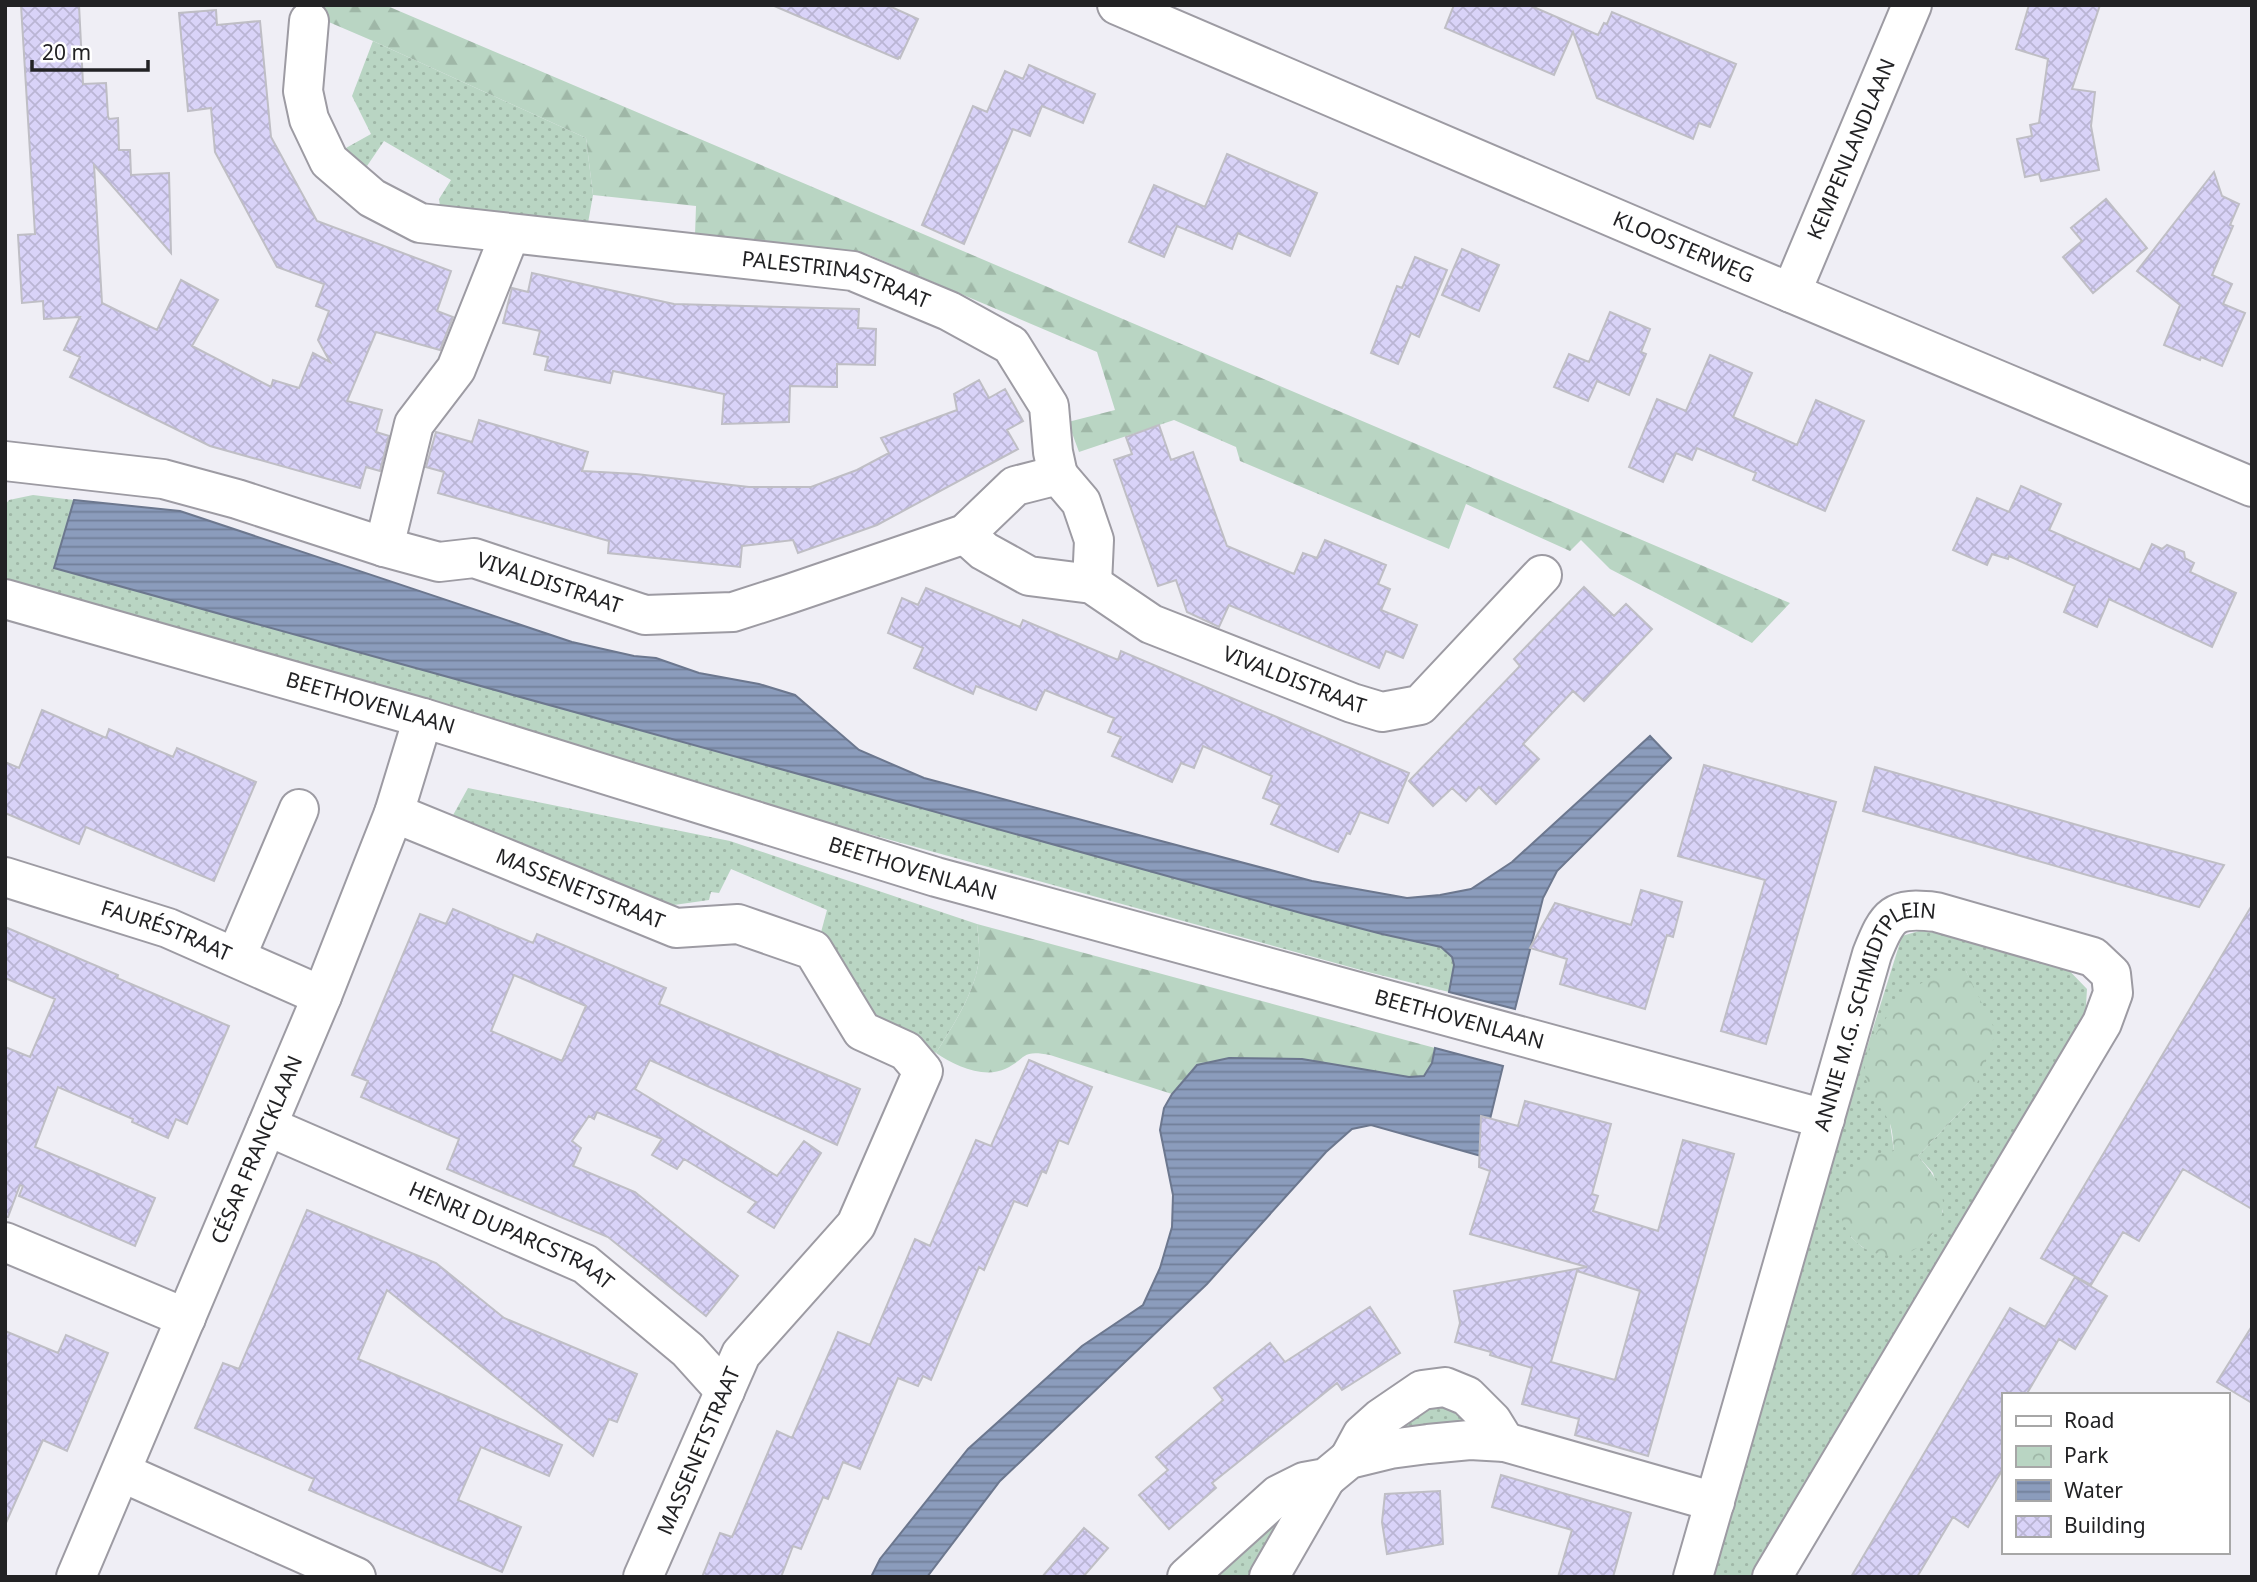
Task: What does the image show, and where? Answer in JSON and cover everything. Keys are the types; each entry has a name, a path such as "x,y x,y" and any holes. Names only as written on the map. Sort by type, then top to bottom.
{"street":[{"name":"KEMPENLANDLAAN","path":"1791,293 1912,5"},
{"name":"KLOOSTERWEG","path":"1119,6 2252,487"},
{"name":"PALESTRINASTRAAT","path":"309,21 303,90 309,120 329,161 372,198 420,223 853,271 948,311 1011,345 1049,406 1058,475"},
{"path":"384,547 414,424 456,369 510,234"},
{"name":"VIVALDISTRAAT","path":"5,461 163,479 237,499 439,562 474,558 645,615 733,612 965,534 1014,486 1058,475"},
{"path":"1058,475 1081,502 1094,540 1092,584"},
{"name":"VIVALDISTRAAT","path":"965,534 984,551 1029,576 1092,584 1151,624 1352,703 1382,712 1420,705 1542,575"},
{"name":"BEETHOVENLAAN","path":"5,599 423,718 936,877 1825,1119"},
{"name":"CÉSAR FRANCKLAAN","path":"76,1577 322,996 394,813 423,718"},
{"path":"236,957 299,809"},
{"name":"MASSENETSTRAAT","path":"394,813 676,928 738,923 813,950 862,1031 906,1051 923,1071 856,1225 741,1354 643,1577"},
{"name":"FAURÉSTRAAT","path":"5,877 168,928 322,996"},
{"name":"ANNIE M.G. SCHMIDTPLEIN","path":"1693,1577 1872,954 1883,927 1897,914 1910,909 1949,916 2093,957 2111,974 2113,993 2102,1023 1772,1577"},
{"name":"HENRI DUPARCSTRAAT","path":"267,1126 585,1264 688,1350 725,1391"},
{"path":"5,1242 186,1318"},
{"path":"1269,1577 1362,1436 1381,1418 1422,1390 1445,1387 1467,1396 1492,1421 1505,1442"},
{"path":"1187,1577 1278,1495 1304,1482 1390,1449 1470,1440 1505,1442 1715,1502"},
{"path":"121,1472 356,1577"}],"green space":[{"path":"289,5 385,5 1790,603 1752,643 1610,569 1581,540 1570,551 1466,504 1449,549 1240,461 1236,447 1174,420 1079,452 1068,422 1115,410 1097,352 867,254 695,235 696,206 593,195 586,138"},
{"path":"373,41 586,138 593,195 588,223 462,207 461,216 441,214 439,199 451,180 384,141 367,166 337,153 371,134 352,96"},
{"path":"33,495 74,500 55,568 1301,913 1441,947 1452,957 1454,965 1449,992 1368,972 5,595 5,505 9,500"},
{"path":"468,788 730,841 977,924 979,958 969,996 936,1053 858,1007 820,936 827,910 731,869 719,893 711,892 709,900 667,906 452,817"},
{"path":"977,924 1435,1048 1432,1063 1424,1076 1409,1077 1302,1059 1229,1058 1196,1065 1172,1094 1040,1053 1028,1054 996,1072 969,1069 936,1053 963,1008 977,971"},
{"path":"1929,928 2060,961 2087,989 2085,1022 1752,1577 1712,1577 1822,1191 1902,936","holes":["1966,971 1977,997 1971,1100 1918,1156 1933,1173 1943,1211 1932,1235 1879,1254 1862,1247 1851,1237 1894,1151 1890,1124"]},
{"path":"1966,971 1996,1032 1971,1100 1918,1156 1930,1171 1942,1195 1939,1223 1932,1235 1917,1248 1898,1255 1876,1253 1858,1244 1846,1229 1840,1210 1841,1191 1850,1173 1867,1159 1894,1151 1890,1124 1872,1094 1865,1075 1869,1048 1885,1020 1906,995 1929,979"},
{"path":"1440,1400 1476,1422 1387,1430"},
{"path":"1289,1504 1257,1577 1208,1577"}],"water":[{"path":"74,500 180,511 572,642 634,656 656,658 699,673 759,684 795,695 859,750 924,778 1312,881 1407,898 1471,889 1512,862 1650,736 1671,758 1557,871 1543,898 1515,1009 1449,992 1454,965 1452,957 1441,947 1301,913 54,568"},
{"path":"1435,1048 1503,1066 1481,1156 1371,1125 1352,1129 1326,1152 1207,1284 1000,1481 927,1577 871,1577 880,1559 968,1449 1082,1346 1143,1305 1160,1268 1172,1227 1173,1195 1160,1130 1164,1108 1172,1094 1197,1065 1229,1058 1302,1059 1409,1077 1424,1076 1432,1063"}],"building":[{"path":"21,5 79,5 83,84 106,83 108,116 109,119 118,118 119,150 130,150 131,175 169,173 171,253 94,165 102,303 157,330 181,280 218,300 192,346 271,387 273,380 299,388 313,353 330,362 318,340 329,311 316,306 324,284 277,267 215,152 211,108 188,111 179,13 216,10 217,25 260,21 271,137 317,221 451,271 437,311 453,317 440,350 376,332 347,401 382,410 376,432 389,436 380,471 366,467 360,488 210,446 70,377 80,357 64,350 80,317 44,319 43,301 22,303 18,235 35,234"},
{"path":"772,5 887,5 918,19 898,59"},
{"path":"1454,5 1529,5 1598,35 1612,12 1736,64 1710,127 1699,123 1693,139 1597,98 1573,32 1554,75 1445,28"},
{"path":"2029,5 2100,5 2072,89 2095,92 2091,126 2099,170 2041,181 2039,174 2025,177 2017,139 2032,136 2030,125 2039,123 2048,59 2016,49"},
{"path":"1029,65 1095,94 1083,123 1042,106 1030,136 1013,129 964,244 922,225 973,106 987,112 1005,71 1023,79"},
{"path":"1227,154 1317,193 1290,256 1238,233 1232,249 1177,226 1164,257 1129,242 1154,185 1205,207"},
{"path":"2214,172 2222,196 2239,204 2230,225 2233,226 2212,275 2232,284 2223,304 2245,313 2222,366 2164,345 2180,305 2137,271"},
{"path":"2106,199 2147,248 2093,293 2063,257 2082,241 2071,228"},
{"path":"1462,249 1499,265 1479,311 1442,295"},
{"path":"1415,257 1447,270 1419,337 1411,333 1398,364 1371,353 1397,286 1402,288"},
{"path":"532,273 674,304 859,309 858,328 876,329 875,365 837,364 837,387 790,386 789,422 722,424 724,394 613,371 610,383 545,370 548,357 534,354 540,331 503,323 512,288 528,292"},
{"path":"1610,312 1650,329 1641,352 1646,354 1629,395 1597,381 1588,401 1554,387 1569,354 1589,362"},
{"path":"1710,355 1752,373 1733,417 1797,445 1816,400 1864,421 1825,511 1753,480 1756,473 1697,448 1692,460 1676,453 1663,482 1629,467 1657,399 1686,411"},
{"path":"979,380 989,398 1005,389 1023,421 1007,430 1018,449 877,525 798,553 793,540 742,546 740,567 608,553 609,541 438,493 444,472 426,467 436,432 472,442 479,420 588,452 582,471 636,474 749,487 811,487 857,470 889,453 881,438 957,410 954,394"},
{"path":"1159,425 1171,460 1193,452 1227,546 1294,574 1303,553 1317,558 1325,540 1386,565 1378,584 1390,589 1381,610 1417,625 1403,658 1386,651 1379,668 1229,605 1219,627 1187,612 1176,580 1158,586 1114,460 1132,454 1126,437"},
{"path":"2021,486 2061,504 2049,530 2140,570 2152,544 2162,549 2167,545 2184,552 2185,558 2194,563 2190,572 2236,593 2212,647 2109,599 2097,627 2064,612 2075,586 2009,556 2008,559 1992,554 1987,565 1953,550 1977,498 2009,512"},
{"path":"1584,587 1614,616 1626,604 1652,629 1584,701 1573,691 1523,744 1539,759 1496,804 1479,787 1466,801 1452,788 1433,806 1409,781 1520,666 1514,659"},
{"path":"926,588 1020,627 1023,620 1118,660 1121,651 1409,773 1388,823 1360,812 1338,852 1271,824 1280,805 1263,798 1272,776 1203,746 1194,768 1181,763 1172,782 1112,756 1121,737 1108,732 1114,718 1045,690 1036,710 976,686 973,694 914,668 923,648 888,633 902,598 918,605"},
{"path":"42,710 106,738 109,729 173,757 177,748 256,782 214,881 86,827 79,844 5,813 5,762 19,768"},
{"path":"1704,765 1836,802 1766,1044 1721,1031 1765,880 1678,856"},
{"path":"1875,767 2224,865 2199,907 1863,811"},
{"path":"1641,890 1682,902 1673,937 1667,935 1645,1009 1560,984 1567,959 1530,948 1555,903 1631,925"},
{"path":"2252,905 2252,1209 2183,1169 2139,1241 2123,1232 2091,1285 2041,1258"},
{"path":"453,909 533,943 537,934 666,988 659,1004 860,1089 837,1145 650,1060 635,1089 777,1176 804,1141 821,1153 774,1228 748,1212 756,1202 684,1159 677,1169 652,1155 662,1139 597,1112 594,1119 589,1116 572,1141 581,1148 573,1166 635,1192 738,1276 706,1316 608,1237 447,1169 459,1139 361,1097 368,1081 352,1075 420,914 446,924","holes":["514,975 586,1006 562,1061 491,1031"]},
{"path":"5,927 229,1026 187,1124 176,1119 168,1138 132,1122 133,1119 58,1087 35,1147 155,1198 135,1246 19,1196 23,1186 20,1185 8,1217 5,1217 5,1047 30,1057 55,999 5,978"},
{"path":"1029,1060 1092,1087 1068,1144 1059,1140 1046,1173 1042,1171 1027,1206 1014,1201 984,1270 979,1267 931,1380 923,1376 918,1386 898,1378 860,1469 843,1462 828,1499 823,1497 801,1549 793,1546 781,1577 702,1577 720,1533 732,1537 777,1431 792,1438 838,1332 870,1345 915,1239 930,1246 976,1140 991,1146"},
{"path":"1525,1101 1611,1124 1592,1194 1598,1196 1593,1211 1658,1231 1683,1140 1734,1154 1648,1456 1575,1435 1579,1419 1522,1404 1532,1368 1455,1342 1460,1323 1454,1291 1587,1267 1470,1234 1490,1171 1479,1167 1481,1116 1518,1126","holes":["1577,1271 1640,1291 1615,1380 1551,1362"]},
{"path":"307,1210 436,1263 504,1318 637,1374 617,1422 609,1419 593,1456 387,1290 358,1359 562,1445 549,1476 481,1447 458,1500 521,1527 502,1572 309,1490 314,1479 195,1428 223,1363 239,1369"},
{"path":"2075,1277 2107,1296 2075,1349 2059,1339 2027,1393 2002,1393 2002,1471 1968,1527 1953,1517 1917,1577 1851,1577 2010,1308 2045,1327"},
{"path":"1370,1307 1400,1353 1342,1390 1337,1383 1212,1483 1216,1488 1169,1529 1139,1495 1168,1470 1156,1457 1223,1400 1214,1388 1270,1343 1285,1362"},
{"path":"2252,1326 2252,1403 2217,1382"},
{"path":"5,1331 58,1353 66,1335 108,1353 67,1451 43,1440 5,1525"},
{"path":"1501,1475 1631,1513 1613,1577 1558,1577 1572,1530 1492,1507"},
{"path":"1440,1491 1443,1544 1387,1554 1382,1522 1385,1494"},
{"path":"1084,1528 1108,1548 1083,1577 1042,1577"}]}
